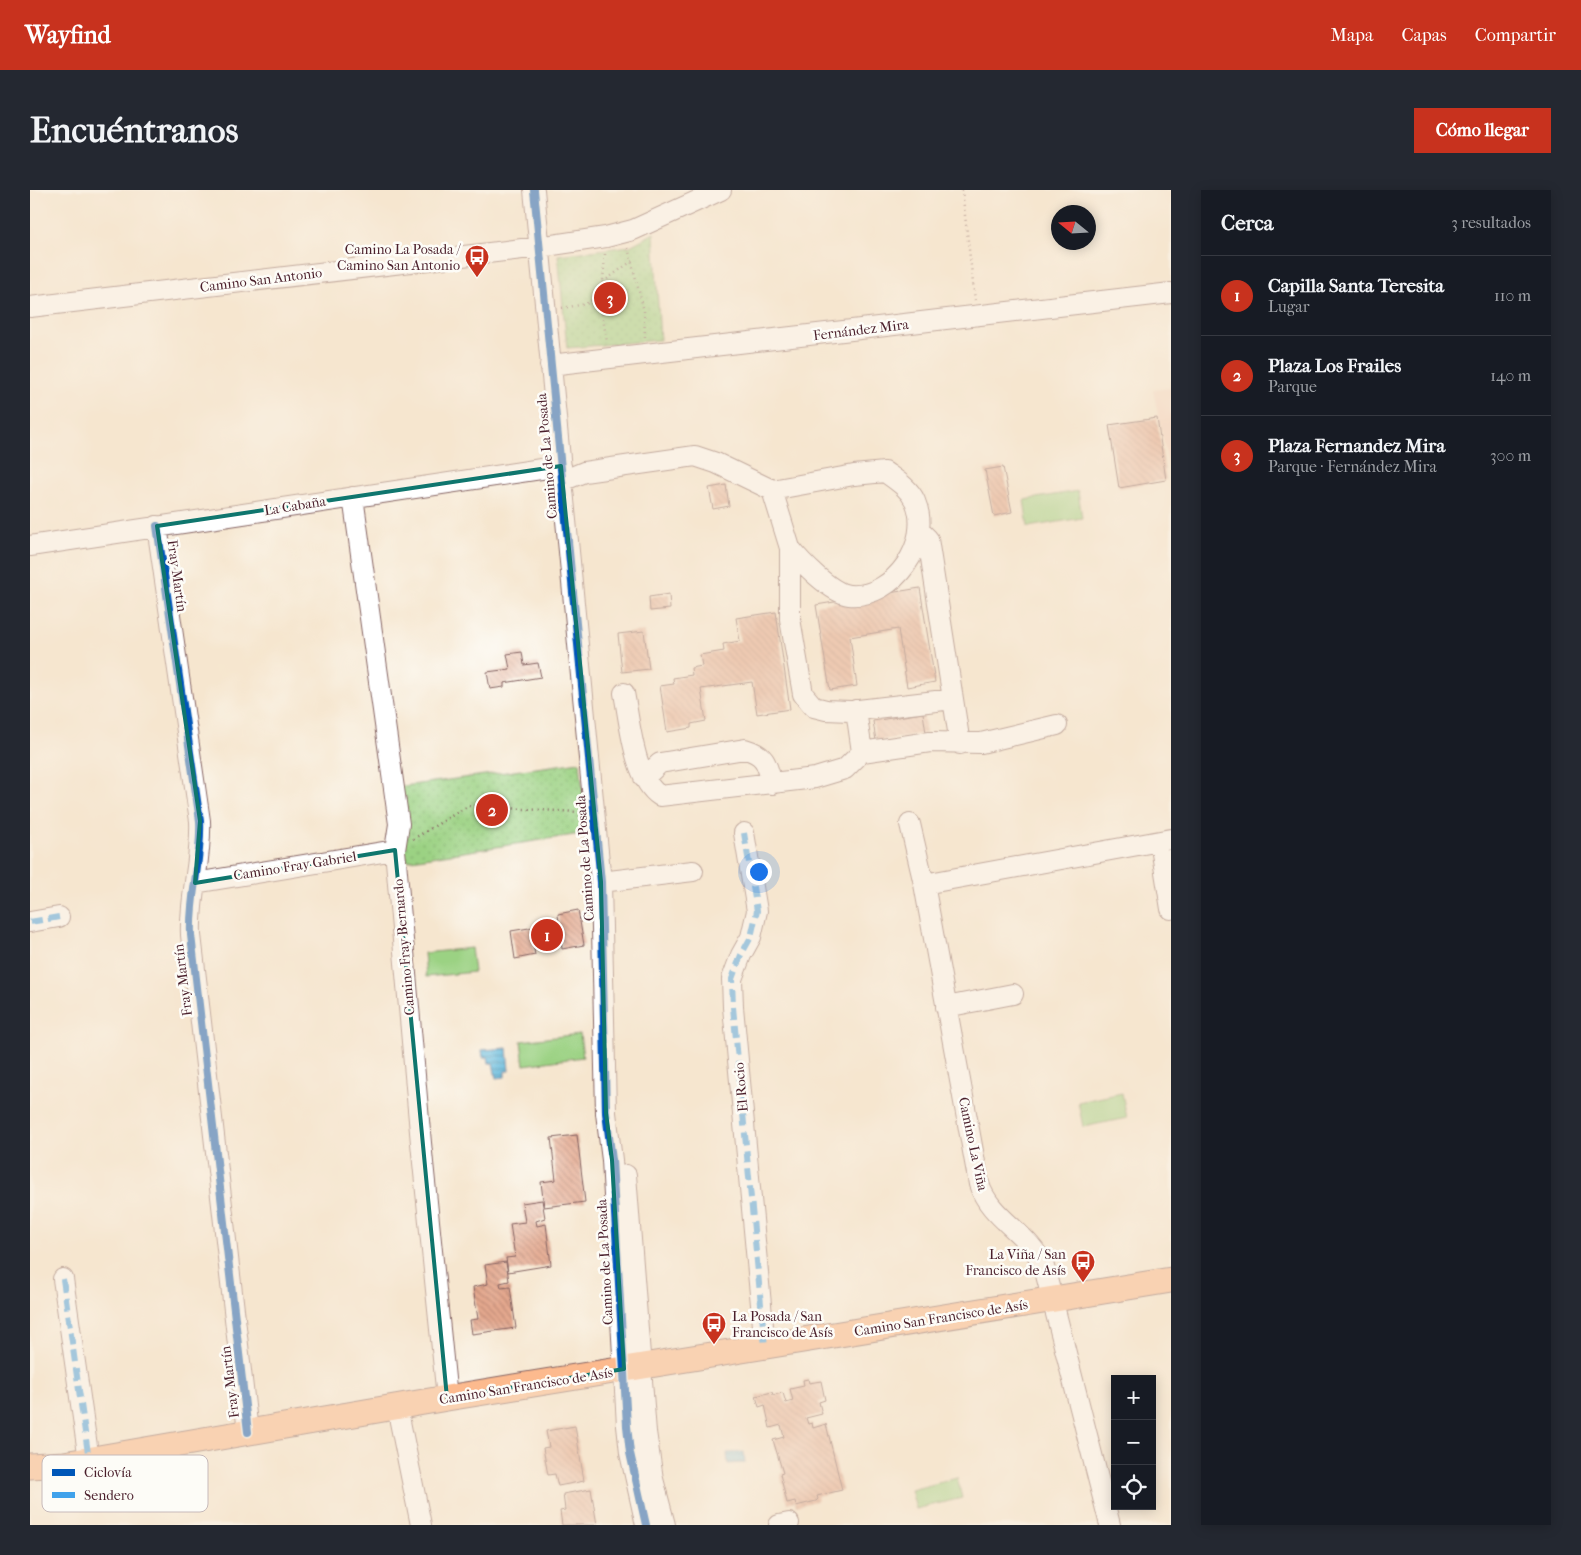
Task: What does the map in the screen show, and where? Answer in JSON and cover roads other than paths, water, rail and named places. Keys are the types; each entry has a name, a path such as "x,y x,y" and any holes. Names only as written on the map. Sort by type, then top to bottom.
{"main road":[{"name":"Camino San Francisco de Asís","path":"117,1455 447,1398 1171,1280"}],"street":[{"name":"Camino de La Posada","path":"534,190 601,882 604,1086 624,1152 632,1368 630,1453 646,1525"},
{"name":"Camino San Antonio","path":"30,307 539,247 614,235 722,190"},
{"name":"Fernández Mira","path":"550,365 1171,293"},
{"name":"La Cabaña","path":"30,546 353,497 561,473 584,482 716,463 772,490"},
{"path":"790,548 806,568 838,591 848,595 877,592 895,577 912,554 919,536 919,515 915,500 905,487 884,472 854,475 772,490 790,548 790,619 803,694 814,707 826,710 856,710 952,699"},
{"name":"Camino Fray Bernardo","path":"353,497 399,824 395,850 421,1143 447,1398"},
{"name":"Fray Martín","path":"157,526 200,821 201,845 191,905 191,935 248,1432"},
{"path":"919,530 928,539 960,744"},
{"path":"624,693 635,748 644,778 651,790 660,796 815,778 845,769 862,752 930,742 981,743 1057,725"},
{"path":"856,710 862,752"},
{"path":"644,778 660,763 745,749 758,753 768,765 772,784"},
{"name":"Camino La Viña","path":"910,824 924,884 983,1196 992,1208 1040,1256 1110,1525"},
{"name":"El Rocio","path":"744,833 757,911 750,937 732,979 733,1007 765,1346"},
{"path":"924,884 1165,840 1171,909"},
{"name":"Camino Fray Gabriel","path":"195,883 395,850"},
{"path":"601,882 693,871"},
{"path":"30,922 59,917"},
{"path":"946,1007 1013,994"},
{"path":"63,1278 88,1455"},
{"name":"Camino de La Posada","path":"632,1368 646,1432 653,1479 665,1525"},
{"path":"397,1407 421,1525"}],"water":[{"path":"507,1048 509,1071 505,1071 505,1077 496,1078 493,1063 489,1063 488,1057 483,1057 482,1050"},
{"path":"744,1452 745,1463 728,1464 727,1453"}],"place":[{"name":"Camino La Posada / Camino San Antonio","path":"477,278"},
{"name":"Plaza Fernandez Mira","path":"610,298"},
{"name":"Plaza Los Frailes","path":"492,810"},
{"name":"Capilla Santa Teresita","path":"547,935"},
{"name":"La Viña / San Francisco de Asís","path":"1083,1283"},
{"name":"La Posada / San Francisco de Asís","path":"714,1345"}]}
